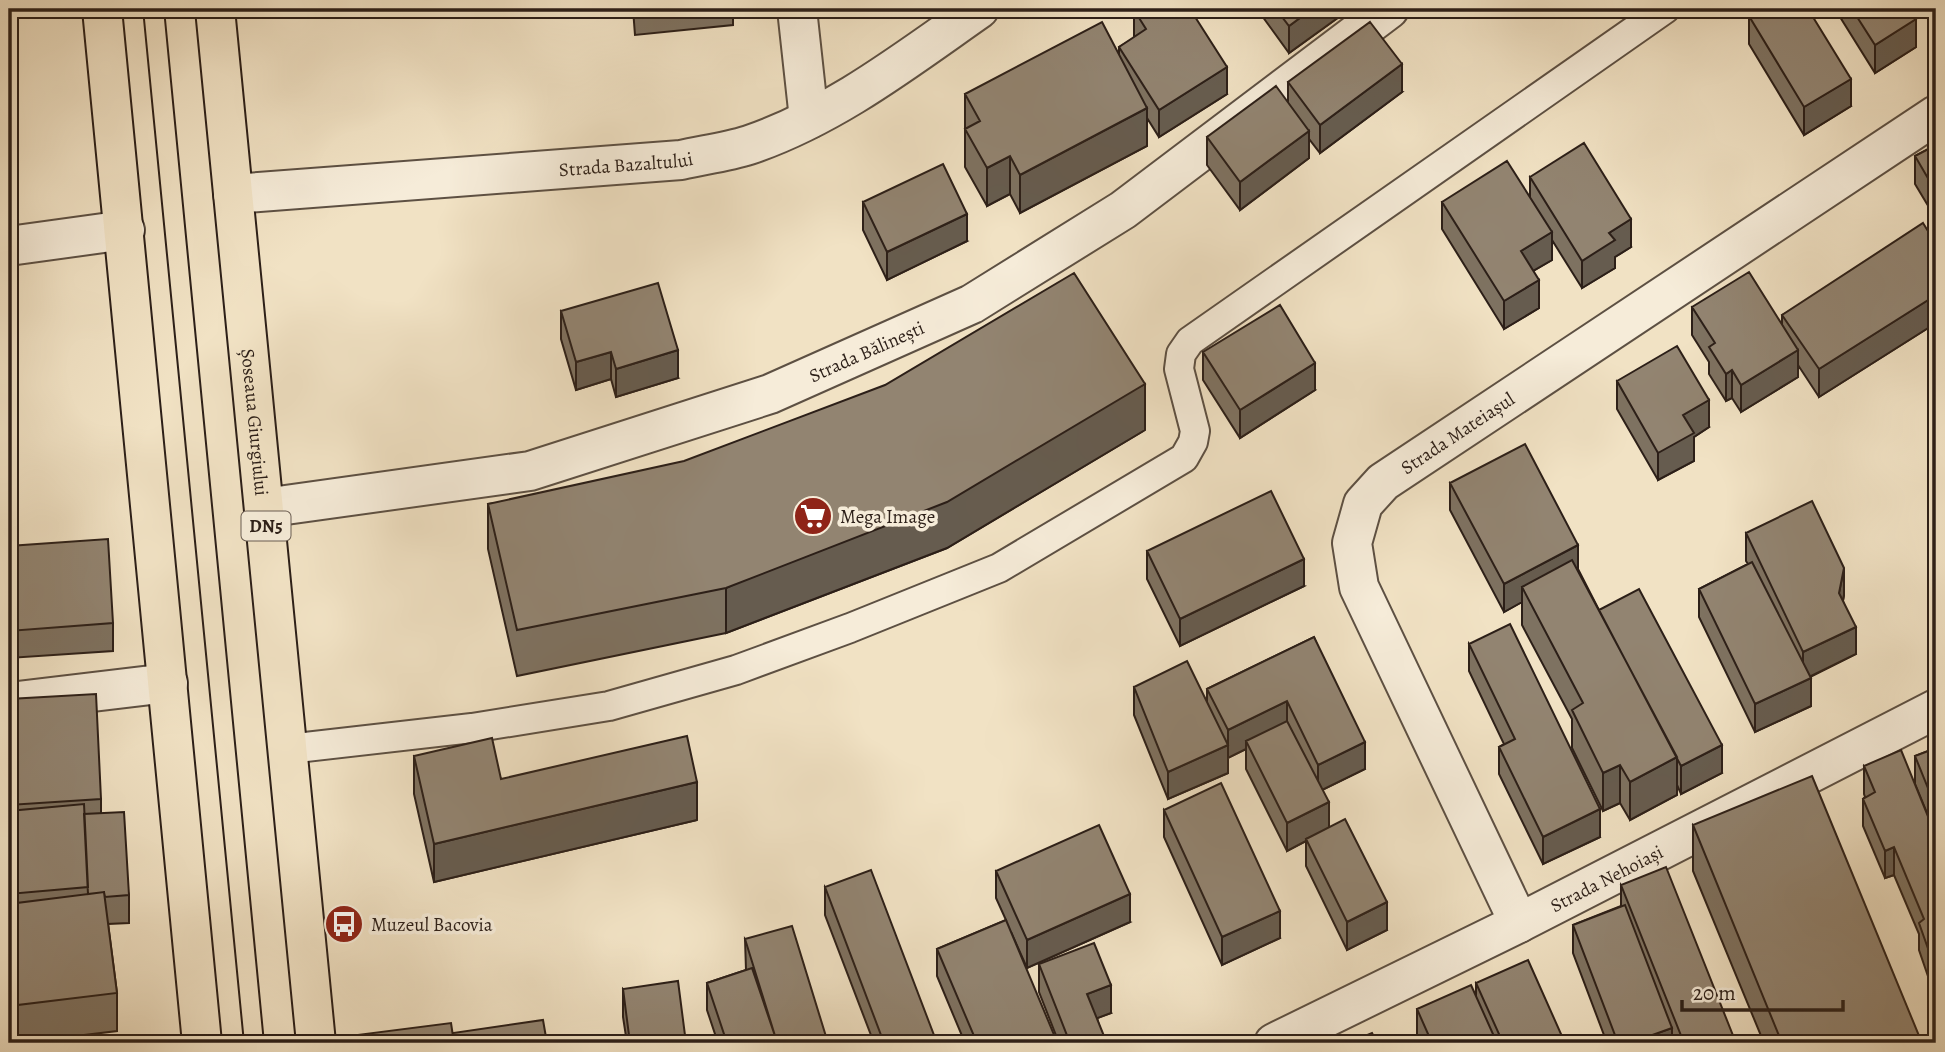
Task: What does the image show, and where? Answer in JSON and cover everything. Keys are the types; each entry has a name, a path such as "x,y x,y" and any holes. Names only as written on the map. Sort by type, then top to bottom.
{"main road":[{"path":"102,9 202,1043"},
{"name":"Șoseaua Giurgiului","path":"215,9 316,1043"}],"street":[{"path":"797,9 809,119"},
{"name":"Strada Bazaltului","path":"233,194 681,160 748,145 809,119 873,83 979,9"},
{"name":"Strada Bălinești","path":"264,508 530,471 770,394 972,304 1123,210 1389,9"},
{"name":"Strada Mateiașul","path":"1519,923 1359,587 1352,542 1363,504 1383,481 1936,115"},
{"path":"9,246 125,230"},
{"path":"9,702 168,683"},
{"name":"Strada Nehoiași","path":"1274,1043 1519,923 1936,709"}],"lane":[{"path":"288,749 472,728 609,706 736,670 999,568 1184,458 1195,431 1179,369 1181,354 1190,341 1665,9"}],"building":[{"path":"1135,9 1190,9 1227,67 1159,110 1119,47 1146,29"},
{"path":"1276,9 1312,9 1289,26"},
{"path":"1761,9 1808,9 1851,79 1804,107 1749,16"},
{"path":"1852,9 1910,9 1916,19 1875,45"},
{"path":"1102,22 1147,108 1020,175 1010,156 987,168 965,129 980,121 965,94"},
{"path":"1370,22 1402,64 1320,125 1288,82"},
{"path":"1276,86 1309,131 1240,182 1207,137"},
{"path":"1584,143 1631,219 1609,233 1615,240 1582,261 1530,177"},
{"path":"1936,145 1936,192 1915,156"},
{"path":"1507,161 1552,232 1521,251 1539,280 1504,301 1442,202"},
{"path":"943,164 967,214 887,252 863,202"},
{"path":"1936,212 1936,225 1930,215"},
{"path":"1923,223 1936,244 1936,295 1819,369 1782,315"},
{"path":"1749,272 1798,350 1741,385 1732,370 1726,374 1709,347 1715,343 1692,307"},
{"path":"1074,273 1145,384 947,502 726,588 517,630 488,504 684,461 885,385"},
{"path":"658,283 678,350 616,369 611,352 576,362 561,311"},
{"path":"1280,305 1315,363 1240,410 1203,352"},
{"path":"1677,346 1709,400 1683,415 1694,433 1658,453 1617,381"},
{"path":"1525,444 1578,545 1504,584 1450,483"},
{"path":"1271,491 1304,559 1180,619 1147,551"},
{"path":"1812,501 1844,568 1839,593 1856,627 1803,652 1746,533"},
{"path":"108,539 113,623 9,631 9,546"},
{"path":"1572,560 1677,757 1630,782 1620,765 1603,773 1572,710 1583,703 1522,587"},
{"path":"1752,562 1811,678 1755,704 1699,589"},
{"path":"1639,589 1722,745 1681,766 1599,610"},
{"path":"1510,624 1600,809 1543,837 1499,747 1515,739 1469,644"},
{"path":"1314,637 1365,742 1318,765 1287,701 1228,730 1207,689"},
{"path":"1187,661 1228,745 1168,772 1134,687"},
{"path":"96,694 101,799 9,805 9,699"},
{"path":"1287,721 1329,802 1287,823 1246,741"},
{"path":"687,736 697,782 434,844 414,756 492,738 501,779"},
{"path":"1936,748 1936,808 1915,756"},
{"path":"1901,750 1936,836 1936,955 1931,957 1919,923 1924,919 1894,847 1885,851 1863,799 1875,792 1864,766"},
{"path":"1812,776 1922,1043 1782,1043 1693,825"},
{"path":"1221,783 1280,911 1222,937 1164,810"},
{"path":"84,804 88,887 9,894 9,811"},
{"path":"124,812 129,895 105,897 104,892 88,894 84,814"},
{"path":"1345,819 1387,902 1347,922 1306,839"},
{"path":"1099,825 1130,894 1027,940 996,871"},
{"path":"1666,867 1736,1043 1684,1043 1621,885"},
{"path":"871,870 937,1043 884,1043 825,887"},
{"path":"104,892 117,993 9,1006 9,904"},
{"path":"1625,905 1672,1028 1630,1043 1618,1043 1573,925"},
{"path":"1006,920 1055,1037 1040,1043 977,1043 937,949"},
{"path":"792,926 828,1043 727,1043 707,983 752,968 776,1039 745,939"},
{"path":"1094,943 1111,985 1087,994 1104,1036 1086,1043 1070,1043 1039,964"},
{"path":"1528,960 1565,1043 1503,1043 1476,983"},
{"path":"678,981 686,1043 630,1043 623,989"},
{"path":"1471,985 1497,1043 1432,1043 1417,1009"},
{"path":"543,1020 547,1043 454,1043 453,1033"},
{"path":"451,1023 454,1043 358,1043 357,1035"},
{"path":"1372,1033 1377,1043 1348,1043"}],"tram line":[{"path":"143,9 244,1043"},
{"path":"164,9 264,1043"}],"place":[{"name":"Mega Image","path":"813,516"},
{"name":"Muzeul Bacovia","path":"344,924"}]}
